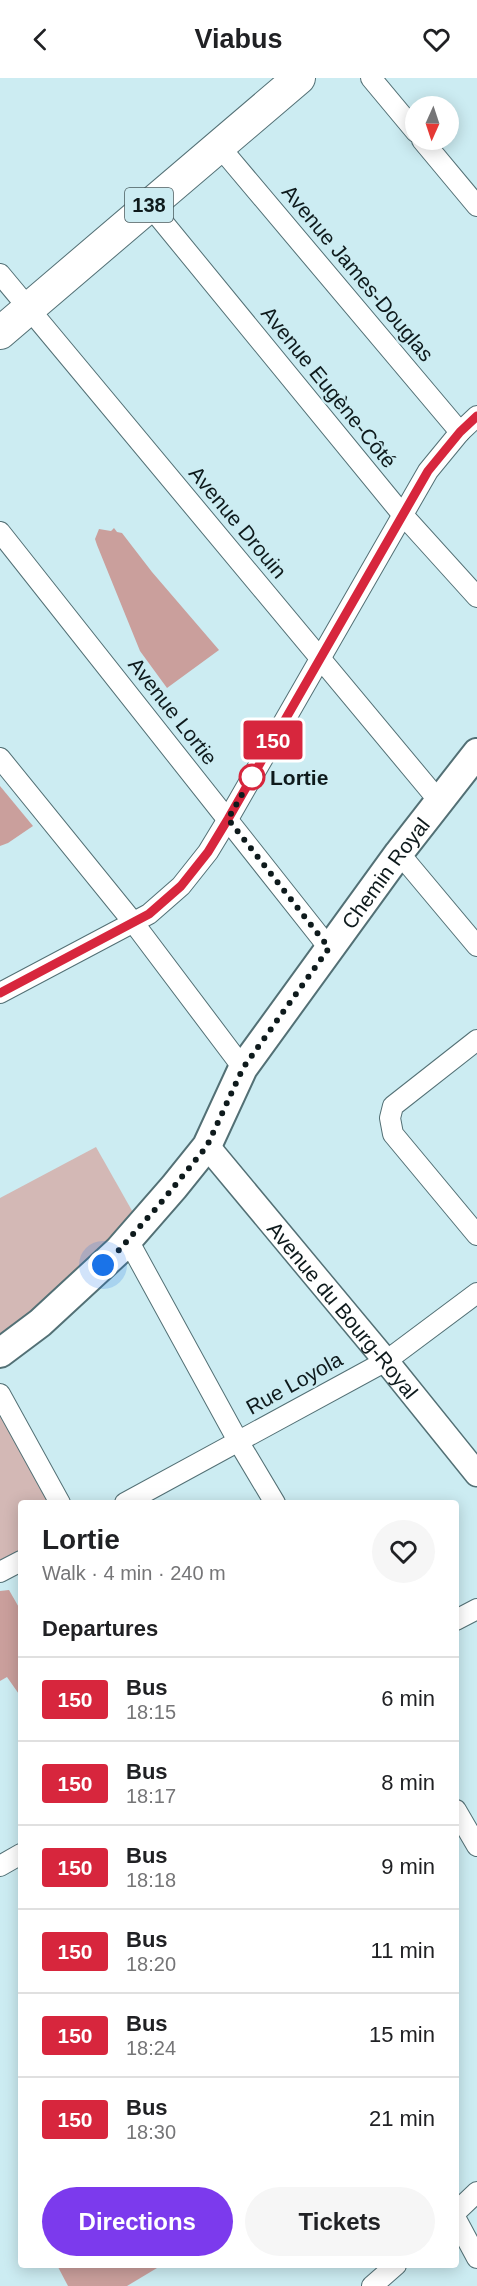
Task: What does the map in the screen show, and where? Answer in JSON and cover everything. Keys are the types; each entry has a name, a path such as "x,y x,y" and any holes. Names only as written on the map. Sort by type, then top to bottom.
{"main road":[{"name":"138","path":"0,333 299,78"},
{"name":"Chemin Royal","path":"0,1353 40,1323 128,1240 207,1146 243,1068 399,853 477,753"}],"street":[{"path":"371,78 405,119"},
{"name":"Avenue James-Douglas","path":"219,146 460,432"},
{"path":"430,150 477,206"},
{"name":"Avenue Eugène-Côté","path":"148,205 402,514 477,597"},
{"name":"Avenue Drouin","path":"0,274 439,801"},
{"path":"0,993 149,914 181,886 208,852 228,819 428,471 460,432 477,416"},
{"name":"Avenue Lortie","path":"0,532 329,948"},
{"path":"0,758 134,922 243,1068"},
{"path":"399,853 477,946"},
{"path":"477,1040 393,1106 390,1118 393,1134 477,1235"},
{"name":"Avenue du Bourg-Royal","path":"207,1146 477,1474"},
{"path":"128,1240 238,1441 273,1500"},
{"name":"Rue Loyola","path":"131,1500 386,1361 477,1293"},
{"path":"0,1394 58,1500"},
{"path":"0,1572 18,1562"},
{"path":"459,1618 477,1608"},
{"path":"459,1815 477,1846"},
{"path":"0,1866 18,1856"},
{"path":"459,2209 477,2192"},
{"path":"459,2225 477,2258"},
{"path":"372,2286 393,2268"}],"shaded area":[{"path":"114,528 117,532 122,533 219,650 167,688 140,651 95,539 99,529 111,531"},
{"path":"0,786 33,826 0,846"},
{"path":"96,1147 135,1216 64,1286 0,1334 0,1198"},
{"path":"0,1394 59,1500 18,1500 18,1563 0,1572"},
{"path":"9,1590 18,1606 18,1693 7,1677 0,1681 0,1591"},
{"path":"59,2268 157,2268 127,2286 68,2286"}],"bus line":[{"name":"150","path":"0,993 149,914 181,886 208,852 228,819 428,471 460,432 477,416"}],"place":[{"name":"Lortie","path":"252,777"}],"route":[{"path":"103,1265 159,1205 207,1146 243,1068 329,948 228,819 252,777"}]}
